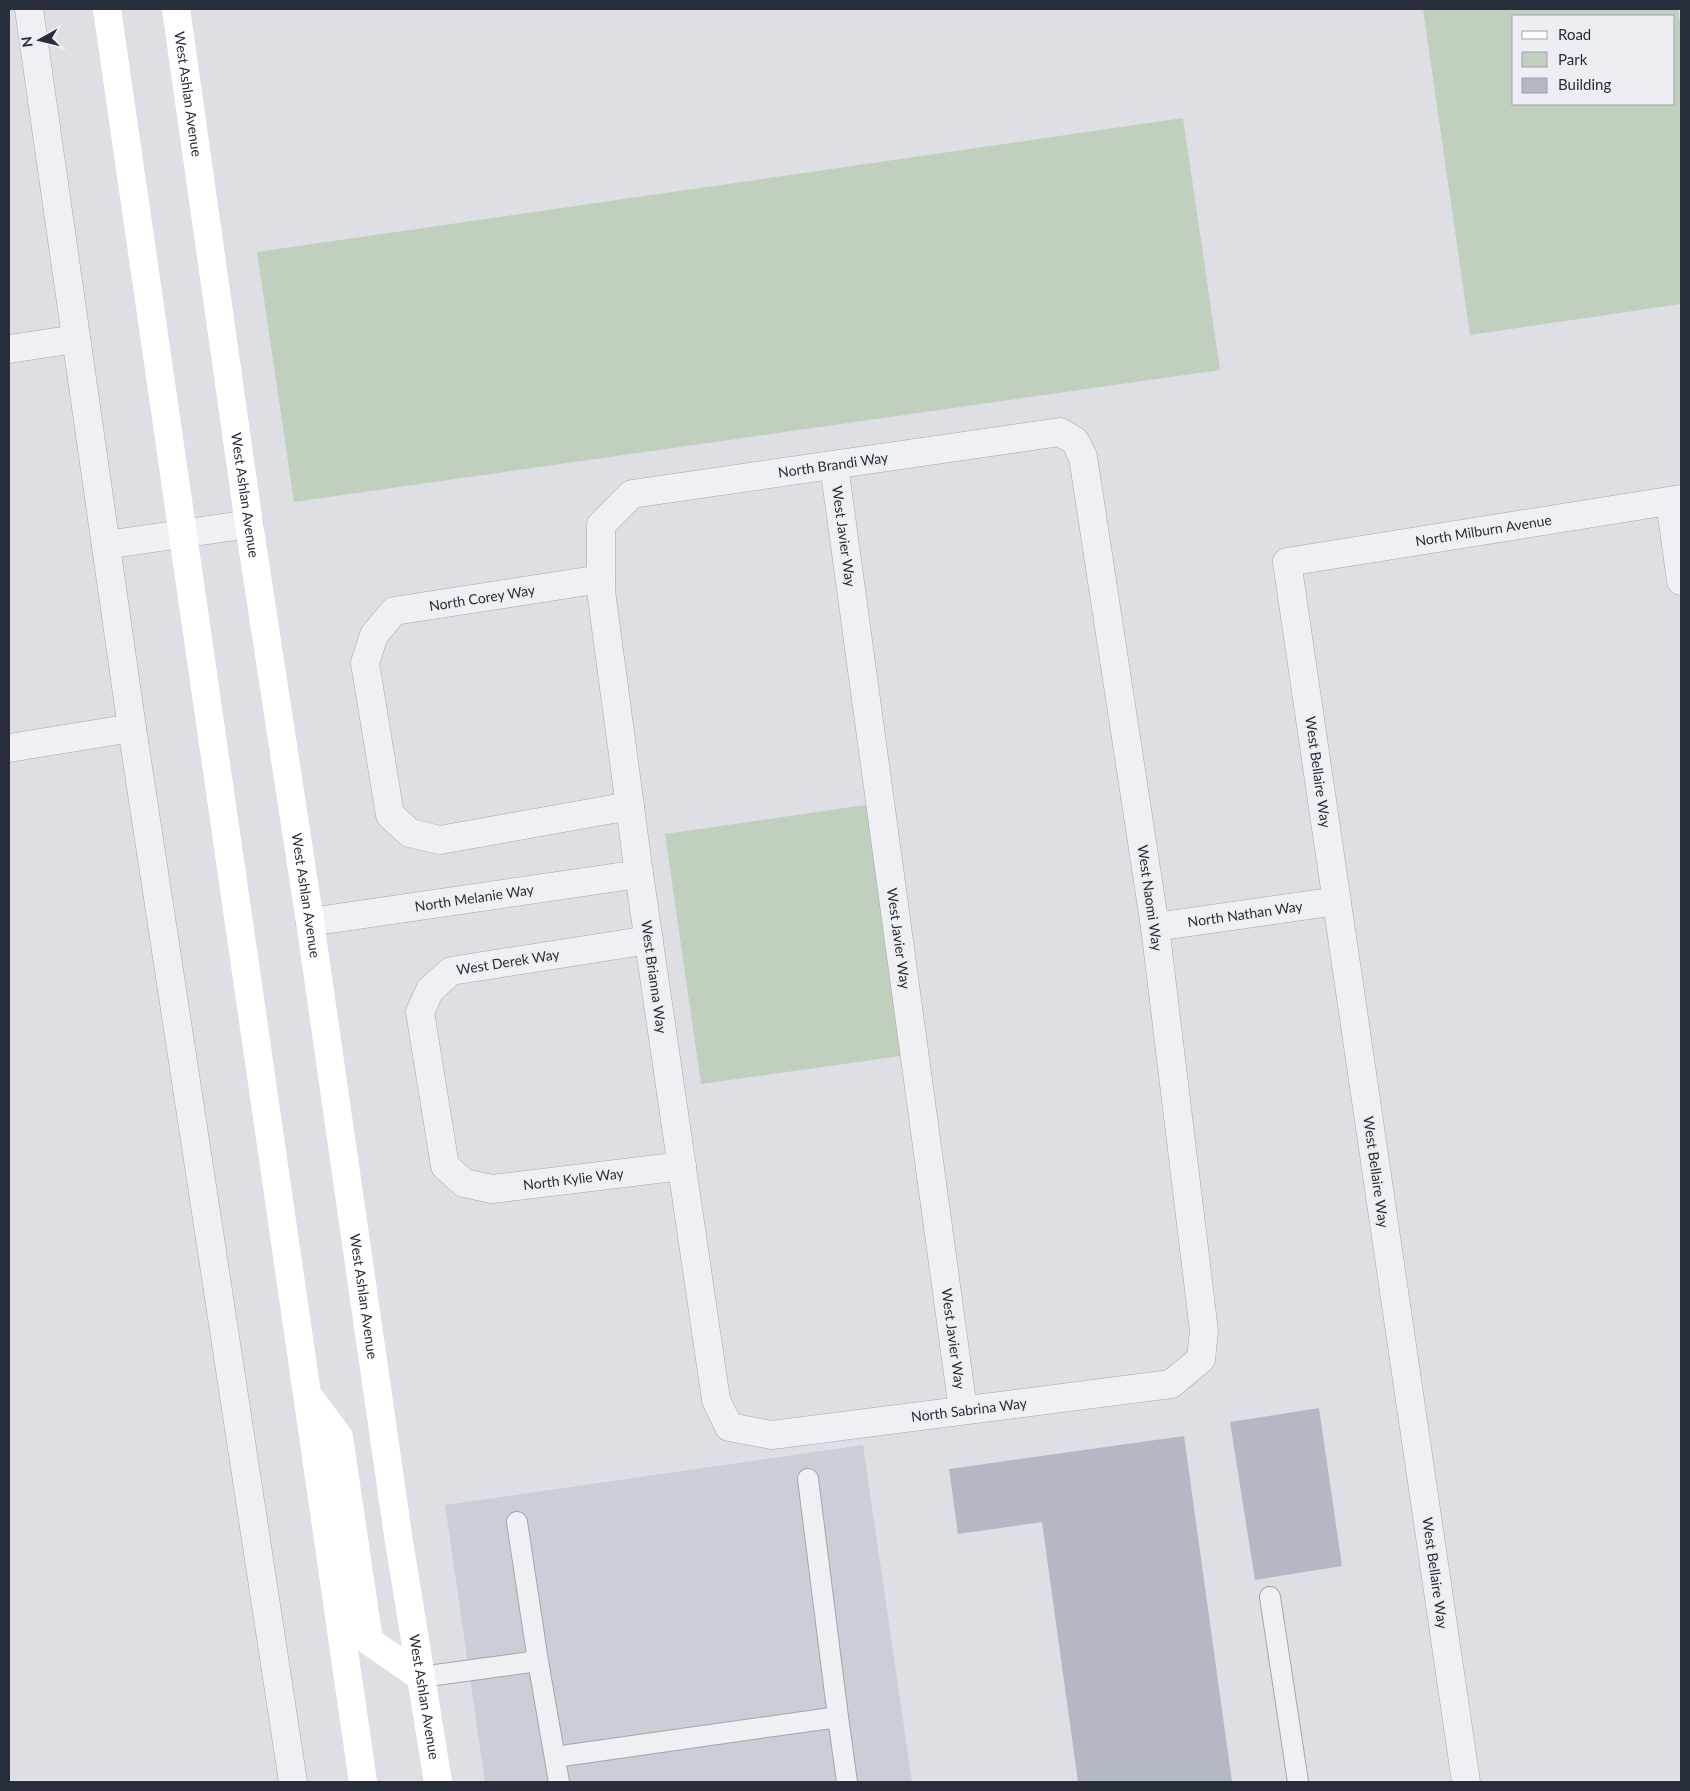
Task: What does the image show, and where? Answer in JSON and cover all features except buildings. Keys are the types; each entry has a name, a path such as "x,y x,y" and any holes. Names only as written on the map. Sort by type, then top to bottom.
{"main road":[{"path":"107,9 363,1782"},
{"name":"West Ashlan Avenue","path":"176,9 249,524 310,922 398,1535 438,1782"},
{"path":"307,1394 339,1436 368,1641 421,1677"}],"street":[{"path":"29,9 132,728 293,1782"},
{"path":"9,349 76,339"},
{"name":"North Brandi Way","path":"601,525 632,494 1060,432 1074,441"},
{"name":"West Naomi Way","path":"1074,441 1083,457 1155,927 1204,1331 1201,1359"},
{"name":"West Javier Way","path":"834,465 963,1410"},
{"path":"1676,500 1681,580"},
{"name":"North Milburn Avenue","path":"1287,562 1676,500"},
{"path":"106,545 249,524"},
{"name":"West Brianna Way","path":"601,525 601,591 639,874 716,1400 729,1427"},
{"name":"West Bellaire Way","path":"1287,562 1466,1782"},
{"name":"North Corey Way","path":"601,579 394,611 374,635 365,663 390,815 410,833 440,840 630,806"},
{"path":"9,748 132,728"},
{"name":"North Melanie Way","path":"310,922 639,874"},
{"name":"North Nathan Way","path":"1155,927 1337,901"},
{"name":"West Derek Way","path":"464,1183 445,1166 420,1012 430,990 451,971 649,940"},
{"name":"North Kylie Way","path":"464,1183 492,1189 682,1166"},
{"name":"North Sabrina Way","path":"729,1427 772,1435 1171,1384 1201,1359"}],"lane":[{"path":"808,1479 847,1782"},
{"path":"518,1522 538,1661 559,1782"},
{"path":"1270,1596 1298,1782"},
{"path":"421,1677 538,1661"},
{"path":"555,1757 838,1717"}],"shaded area":[{"path":"863,1445 912,1782 485,1782 445,1505"}],"green space":[{"path":"1423,9 1678,9 1681,29 1681,304 1470,335"},
{"path":"1183,118 1220,370 294,502 257,252"},
{"path":"872,804 908,1055 701,1084 665,834"}]}
